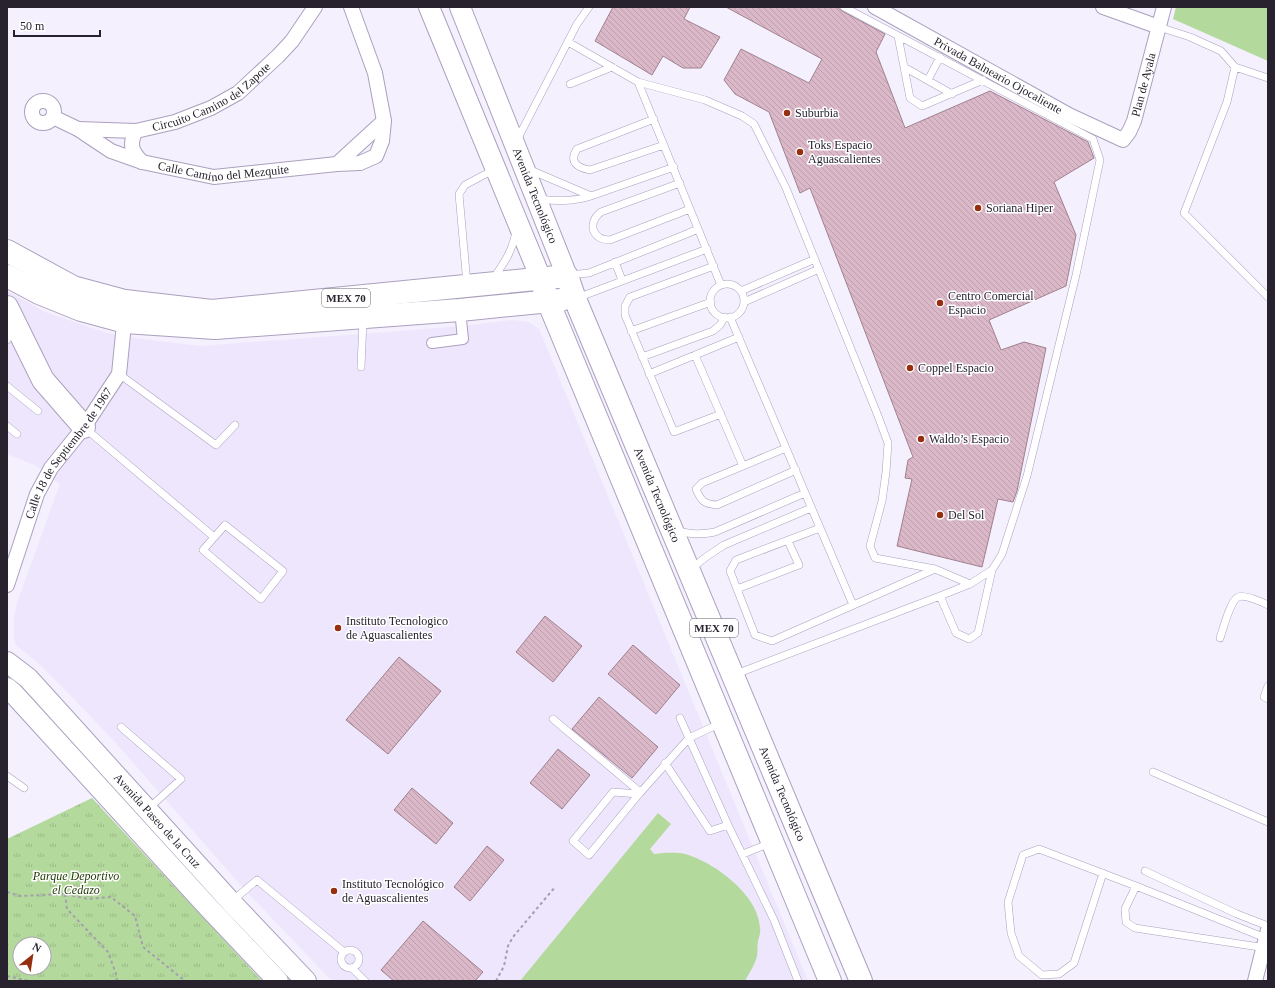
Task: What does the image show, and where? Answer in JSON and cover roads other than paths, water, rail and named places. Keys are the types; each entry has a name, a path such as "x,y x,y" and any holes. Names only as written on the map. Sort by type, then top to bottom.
{"main road":[{"name":"MEX 70","path":"429,7 518,222 541,279 548,301 830,981"},
{"name":"Avenida Tecnológico","path":"460,7 567,276 574,299 690,570 861,981"},
{"name":"MEX 70","path":"7,251 73,287 125,312 214,328 460,310 574,299"},
{"name":"MEX 70","path":"7,276 39,293 81,310 125,312 212,311 567,276"},
{"path":"7,307 12,334 42,380 84,427"},
{"name":"Avenida Paseo de la Cruz","path":"7,662 28,678 148,810 278,981"},
{"name":"Avenida Paseo de la Cruz","path":"7,688 224,909 306,981"}],"street":[{"name":"Circuito Camino del Zapote","path":"78,129 136,131 175,122 210,108 238,93 278,56 292,41 315,7"},
{"path":"337,164 384,121 375,72 351,7"},
{"name":"Privada Balneario Ojocaliente","path":"875,7 1069,114 1123,140"},
{"path":"1103,7 1159,28"},
{"name":"Plan de Ayala","path":"1123,140 1134,121 1164,7"},
{"name":"Calle Camino del Mezquite","path":"53,117 78,129 111,151 142,162 214,177 360,163 376,156 382,141 384,121"},
{"path":"136,131 132,138 132,148 135,155 142,162"},
{"path":"432,343 463,339 460,310"},
{"name":"Calle 18 de Septiembre de 1967","path":"7,585 37,494 51,468 84,427 119,374 125,312"},
{"path":"1255,981 1267,938"}],"lane":[{"path":"514,144 577,24 589,7"},
{"path":"844,7 1093,139 1100,160 1076,275 1027,476 1002,554 992,570 978,633 969,638 956,633 940,596"},
{"path":"1159,28 1190,37 1221,51 1235,67 1268,78"},
{"path":"898,36 910,98 922,106 983,80"},
{"path":"568,42 638,82 705,100 742,116 754,124 786,188 888,444 882,501 870,546 875,558 935,569 970,584"},
{"path":"928,80 940,57"},
{"path":"904,66 952,94"},
{"path":"570,84 612,67"},
{"path":"1235,67 1227,102 1184,213 1268,297"},
{"path":"638,82 721,285"},
{"path":"654,119 577,149 574,153 576,165 590,170 664,145"},
{"path":"536,198 563,201 577,200 674,167"},
{"path":"524,168 591,196"},
{"path":"467,286 459,194 465,185 496,169"},
{"path":"680,183 601,212 595,216 592,222 593,230 597,236 603,240 610,240 690,209"},
{"path":"489,284 507,259 514,243 518,222"},
{"path":"567,276 589,273 698,229"},
{"path":"574,299 707,249"},
{"path":"741,291 815,259"},
{"path":"615,262 622,280"},
{"path":"714,266 630,298 625,306 625,315 674,432 721,414"},
{"path":"744,302 819,269"},
{"path":"642,357 713,331 727,317 740,312 744,302 741,291 732,285 721,285 713,292 711,302 715,312 727,317 739,337 853,605"},
{"path":"631,331 711,302"},
{"path":"361,368 363,316"},
{"path":"649,374 739,337"},
{"path":"696,355 743,466"},
{"path":"119,374 216,445 235,425"},
{"path":"7,386 38,410"},
{"path":"7,426 17,434"},
{"path":"84,427 214,537"},
{"path":"786,448 702,482 696,489 700,500 709,504 717,505 796,470"},
{"path":"673,530 702,535 715,532 805,494"},
{"path":"690,570 724,545 811,508"},
{"path":"225,525 283,571 261,599 203,550 214,537 225,525"},
{"path":"820,528 736,560 730,571 755,635 772,641 935,569"},
{"path":"737,589 798,565 788,541"},
{"path":"734,675 970,584 992,570"},
{"path":"1220,638 1232,603 1237,597 1244,596 1268,606"},
{"path":"1268,686 1264,697 1268,699"},
{"path":"680,718 728,824 774,920 798,981"},
{"path":"553,719 639,793"},
{"path":"639,793 613,792 573,840 589,855 639,793 689,738 722,722"},
{"path":"121,728 180,779 148,810"},
{"path":"665,763 710,832 728,824"},
{"path":"1153,772 1268,822"},
{"path":"7,776 24,788"},
{"path":"743,854 772,842"},
{"path":"1103,873 1074,963 1059,974 1042,974 1019,956 1011,933 1008,902 1023,855 1039,849 1103,873 1267,938"},
{"path":"1145,871 1236,914 1267,938"},
{"path":"224,909 257,880 344,952"},
{"path":"1136,886 1125,909 1126,922 1136,928 1267,938"},
{"path":"348,950 353,950 360,957 357,966 352,968 347,968 341,961 341,956 348,950"},
{"path":"352,968 365,981"}],"place":[{"name":"Suburbia","path":"787,113"},
{"name":"Toks Espacio Aguascalientes","path":"800,152"},
{"name":"Soriana Hiper","path":"978,208"},
{"name":"Centro Comercial Espacio","path":"940,303"},
{"name":"Coppel Espacio","path":"910,368"},
{"name":"Waldo’s Espacio","path":"921,439"},
{"name":"Del Sol","path":"940,515"},
{"name":"Instituto Tecnologico de Aguascalientes","path":"338,628"},
{"name":"Instituto Tecnológico de Aguascalientes","path":"334,891"}],"park label":[{"name":"Parque Deportivo el Cedazo","path":"76,883"}]}
